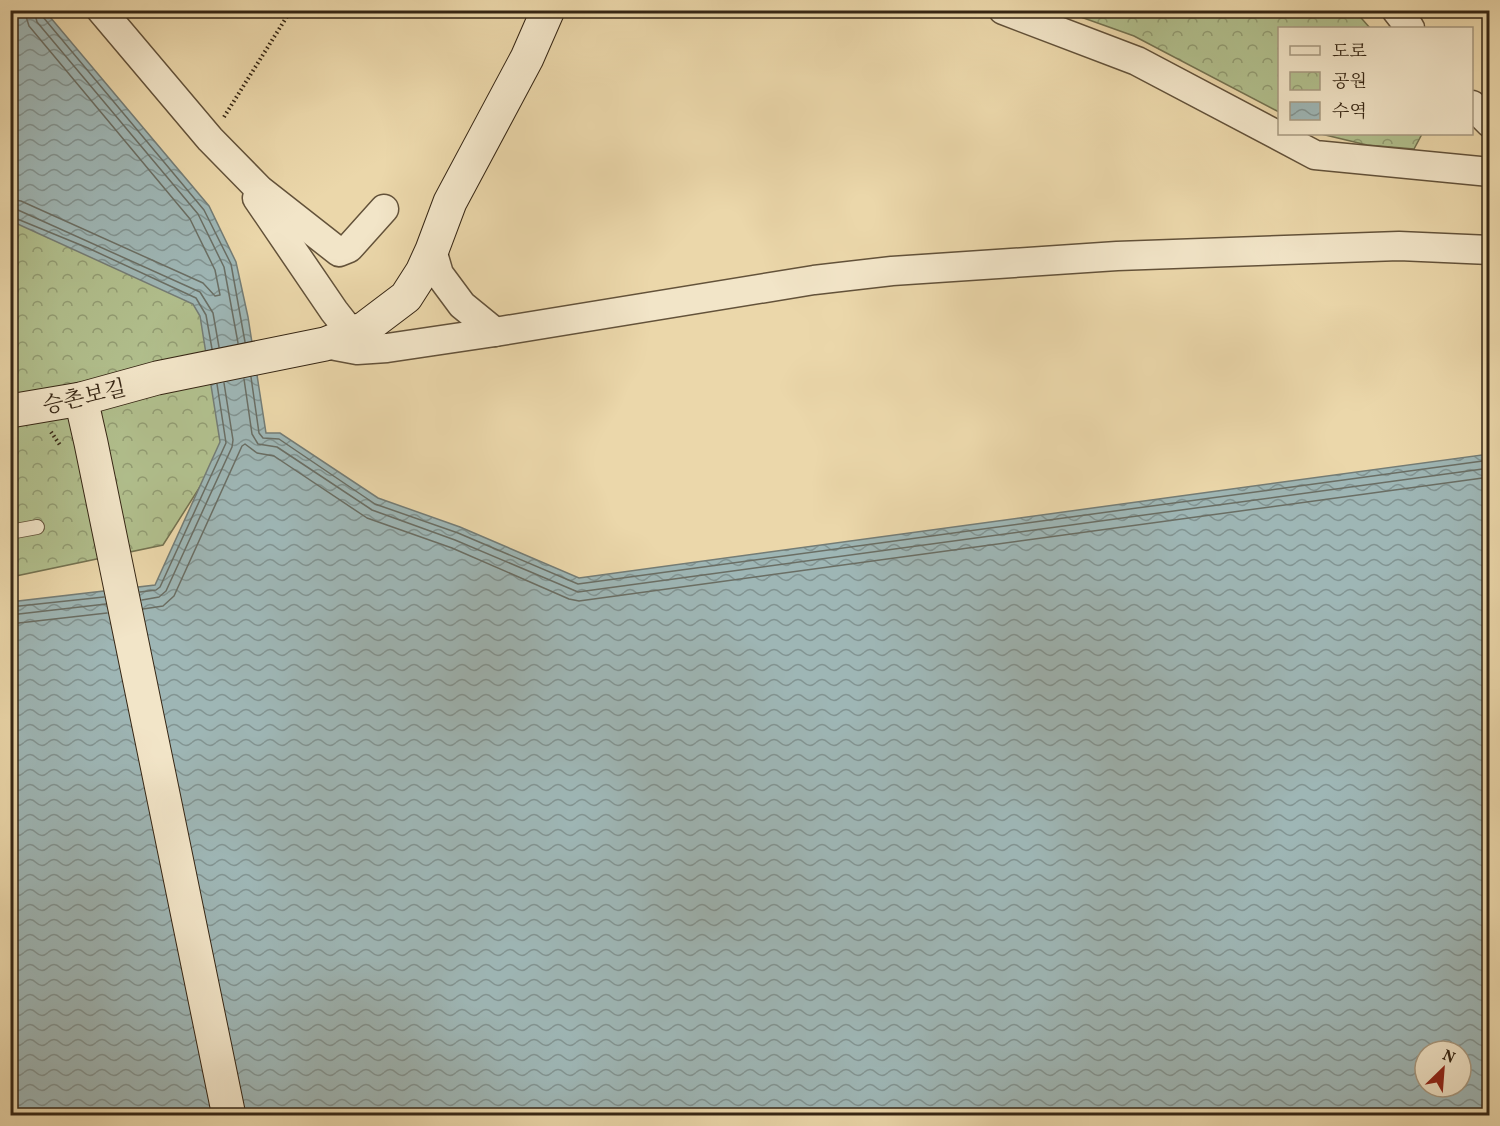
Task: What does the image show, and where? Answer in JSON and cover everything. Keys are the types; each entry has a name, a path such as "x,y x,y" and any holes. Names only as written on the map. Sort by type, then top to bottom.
{"street":[{"path":"101,10 210,139 260,190 339,252 349,248 384,209"},
{"name":"승촌보길","path":"15,405 81,399 157,378 338,339 365,328 406,297 432,250 450,202 527,58 548,10"},
{"path":"1003,10 1041,17 1137,61 1315,155 1490,172"},
{"path":"1396,10 1409,27"},
{"path":"1473,106 1490,123"},
{"path":"239,168 334,312 338,339 357,350 495,333 814,280 892,271 1117,256 1399,246 1490,250"},
{"path":"432,250 439,274 462,305 495,333"},
{"path":"81,399 92,443 229,1116"}],"lane":[{"path":"10,532 37,527"}],"path":[{"path":"210,139 291,10"}],"green space":[{"path":"1064,11 1355,11 1369,27 1278,27 1278,111 1134,36"},
{"path":"1325,135 1421,135 1414,149 1367,145"},
{"path":"10,187 205,289 236,430 163,545 11,577"}],"water":[{"path":"11,11 45,11 209,206 236,262 248,317 266,433 280,433 378,498 460,527 579,578 1489,454 1489,1115 11,1115 10,602 155,585 220,442 200,316 193,304 11,221"}]}
